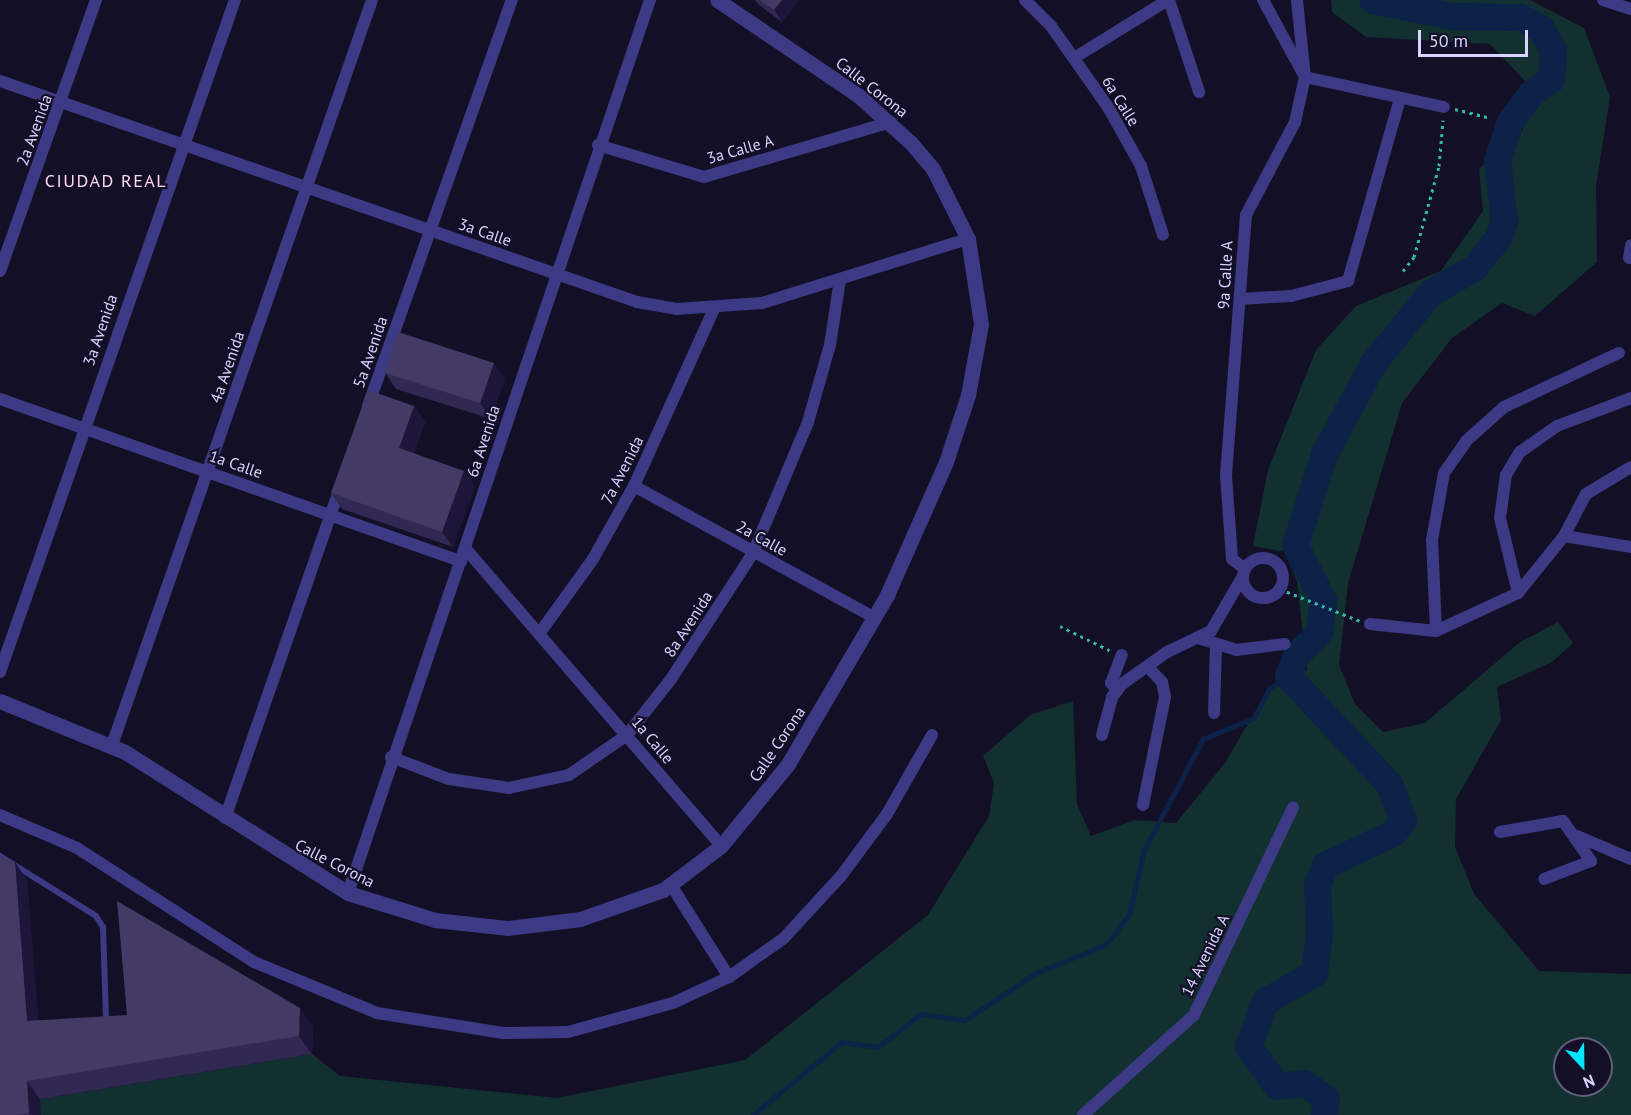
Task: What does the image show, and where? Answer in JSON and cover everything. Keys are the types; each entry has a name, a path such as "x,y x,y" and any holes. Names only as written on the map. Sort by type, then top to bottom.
{"street":[{"name":"2a Avenida","path":"0,271 62,103 96,0"},
{"name":"3a Avenida","path":"0,672 83,429 235,0"},
{"name":"4a Avenida","path":"112,745 372,0"},
{"name":"5a Avenida","path":"365,416 512,0"},
{"name":"6a Avenida","path":"348,893 391,757 461,561 598,145 650,0"},
{"name":"Calle Corona","path":"0,701 112,745 225,818 348,893 435,920 507,928 580,919 671,885 721,846 788,764 874,618 932,498 968,395 981,324 968,239 933,170 891,122 717,0"},
{"name":"6a Calle","path":"1025,0 1074,58 1141,166 1163,234"},
{"path":"1074,58 1168,0 1199,93"},
{"path":"1263,0 1305,76 1444,107"},
{"path":"1603,0 1631,9"},
{"name":"9a Calle A","path":"1244,573 1232,560 1226,475 1246,215 1295,122 1305,76 1297,1"},
{"name":"3a Calle","path":"0,81 638,302 714,309 762,303 968,239"},
{"path":"1240,299 1290,296 1348,281 1400,98"},
{"name":"3a Calle A","path":"598,145 704,177 891,122"},
{"path":"1629,258 1631,245"},
{"name":"8a Avenida","path":"391,757 449,779 509,788 569,775 627,735 671,679 753,552 808,422 830,345 840,280"},
{"name":"7a Avenida","path":"539,634 593,560 634,486 714,309"},
{"path":"1436,631 1432,540 1444,473 1466,441 1504,407 1619,353"},
{"path":"1518,593 1500,518 1506,475 1520,452 1557,426 1631,398"},
{"name":"1a Calle","path":"0,399 461,561"},
{"path":"1370,624 1436,631 1518,593 1564,536 1586,494 1631,467"},
{"path":"225,818 346,470"},
{"name":"2a Calle","path":"634,486 874,618"},
{"path":"1564,536 1631,547"},
{"name":"1a Calle","path":"465,548 721,846"},
{"path":"1102,735 1117,691 1167,652 1201,639 1223,617 1244,573 1258,558 1271,559 1283,572 1282,591 1257,597 1244,573"},
{"path":"1201,639 1216,647 1236,650 1285,644"},
{"path":"1214,713 1216,647"},
{"path":"1117,691 1111,683 1122,655"},
{"path":"1143,804 1165,698 1162,682 1149,668"},
{"path":"0,815 77,848 254,962 377,1013 439,1027 568,1032 673,1003 729,977 784,938 841,876 887,814 932,735"},
{"name":"14 Avenida A","path":"1083,1115 1194,1015 1293,807"},
{"path":"1500,832 1561,820 1574,834 1591,861 1544,879"},
{"path":"1574,834 1631,859"},
{"path":"671,885 729,977"}],"lane":[{"path":"0,856 96,916 103,927 106,1016"}],"path":[{"path":"1403,271 1414,257 1438,166 1444,107 1488,117"},
{"path":"1282,591 1370,624"},
{"path":"1060,626 1122,655"}],"green space":[{"path":"1331,0 1530,0 1584,28 1610,97 1596,186 1597,262 1535,316 1502,303 1452,338 1402,403 1348,583 1339,665 1355,704 1383,732 1425,723 1520,642 1558,622 1573,643 1552,662 1497,687 1501,720 1456,799 1455,847 1474,894 1539,971 1631,974 1631,1115 41,1115 40,1099 312,1054 340,1076 557,1098 745,1060 928,915 989,816 994,783 983,756 1030,715 1073,701 1077,804 1091,836 1135,820 1176,823 1225,763 1267,691 1307,670 1297,582 1285,552 1253,546 1268,470 1316,350 1356,306 1441,271 1483,211 1479,169 1523,130 1525,81 1490,44 1366,37 1332,12"}],"building":[{"path":"760,0 782,0 774,10"},
{"path":"398,332 494,363 480,403 385,373"},
{"path":"368,390 414,406 399,448 464,471 442,532 331,493"},
{"path":"0,857 15,862 27,1021 127,1015 117,901 300,1008 299,1036 27,1081 29,1113 0,1115"}],"waterway":[{"path":"1324,1115 1326,1098 1304,1083 1277,1086 1248,1046 1265,1001 1314,973 1319,935 1317,884 1325,865 1393,833 1403,820 1389,784 1288,676 1296,655 1319,632 1323,600 1295,545 1324,454 1373,363 1430,293 1475,267 1498,238 1504,221 1497,160 1510,121 1530,94 1551,79 1553,50 1541,28 1520,17 1452,16 1373,0"},
{"path":"753,1115 842,1042 878,1047 921,1014 965,1020 1036,973 1107,944 1129,915 1144,850 1203,739 1254,718 1269,689 1288,676"}],"district":[{"name":"CIUDAD REAL","path":"106,181"}]}
